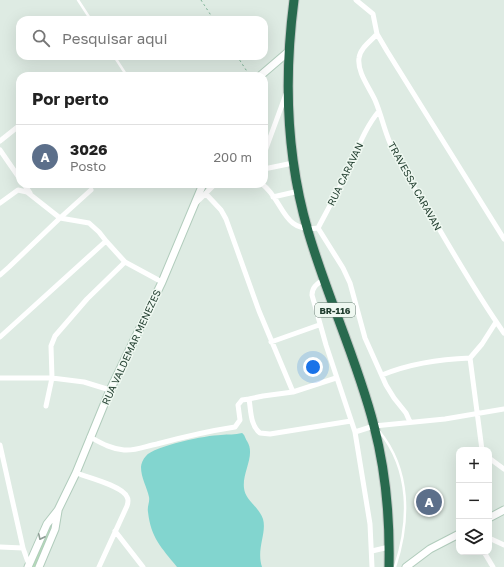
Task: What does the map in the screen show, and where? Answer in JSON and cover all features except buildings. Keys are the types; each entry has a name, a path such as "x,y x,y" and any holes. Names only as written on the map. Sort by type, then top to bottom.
{"highway":[{"name":"BR-116","path":"294,0 288,52 287,92 293,163 307,230 358,373 374,426 385,487 389,567"}],"main road":[{"path":"265,72 288,52"},
{"name":"RUA VALDEMAR MENEZES","path":"58,510 76,473 110,390 162,282 202,188"},
{"path":"28,566 47,524 58,510"},
{"path":"39,567 55,529 58,510"},
{"path":"492,516 504,510"},
{"path":"406,567 430,549 456,536"}],"street":[{"path":"356,0 373,14 378,34 504,239"},
{"name":"TRAVESSA CARAVAN","path":"378,34 360,53 359,61 361,72 379,112 390,143 422,201 504,333"},
{"path":"268,143 287,92"},
{"name":"RUA CARAVAN","path":"318,228 346,174 366,130 379,112"},
{"path":"0,141 16,128"},
{"path":"0,150 16,173"},
{"path":"268,168 293,163"},
{"path":"28,188 33,197"},
{"path":"202,188 221,210 226,219 271,342 293,392"},
{"path":"265,188 292,223 302,229 307,230 318,228 343,268 350,283 365,338 390,392 406,413 410,422"},
{"path":"0,203 18,190 27,192 60,218 89,223 99,232 125,262 162,282"},
{"path":"0,275 10,268 60,218 91,190"},
{"path":"273,197 298,191"},
{"path":"0,338 106,241"},
{"path":"46,406 52,378 51,346 55,336 86,299 125,262"},
{"path":"324,279 315,285 312,291 319,325 355,432 370,524 372,567"},
{"path":"382,375 396,369 429,362 470,358 482,344 496,322"},
{"path":"271,342 319,325"},
{"path":"470,358 482,447"},
{"path":"0,378 52,378 84,382 110,390"},
{"path":"90,437 114,449 129,450 140,449 154,444 235,427 240,420 238,405 242,400 293,392 336,378"},
{"path":"249,399 251,414 255,426 262,434 351,421"},
{"path":"355,432 374,426 429,421 504,409"},
{"path":"0,445 28,566"},
{"path":"492,460 504,469"},
{"path":"76,473 113,486 127,496 127,506 99,567"},
{"path":"115,531 143,567"},
{"path":"492,539 504,545"},
{"path":"0,547 23,548"},
{"path":"372,550 389,547"},
{"path":"486,555 493,567"}],"lane":[{"path":"78,0 88,16"},
{"path":"117,60 124,72"},
{"path":"374,426 389,444 402,476 406,516 404,533 395,567"}],"path":[{"path":"201,0 211,16"},
{"path":"240,60 247,72"}],"green space":[{"path":"49,524 54,526 36,567 30,567"}],"water":[{"path":"242,433 249,446 250,452 244,488 249,500 261,515 264,524 260,554 262,567 177,567 154,536 149,521 149,497 141,471 142,462 146,456 159,448 214,435"}],"place":[{"name":"3026","path":"429,502"}]}
